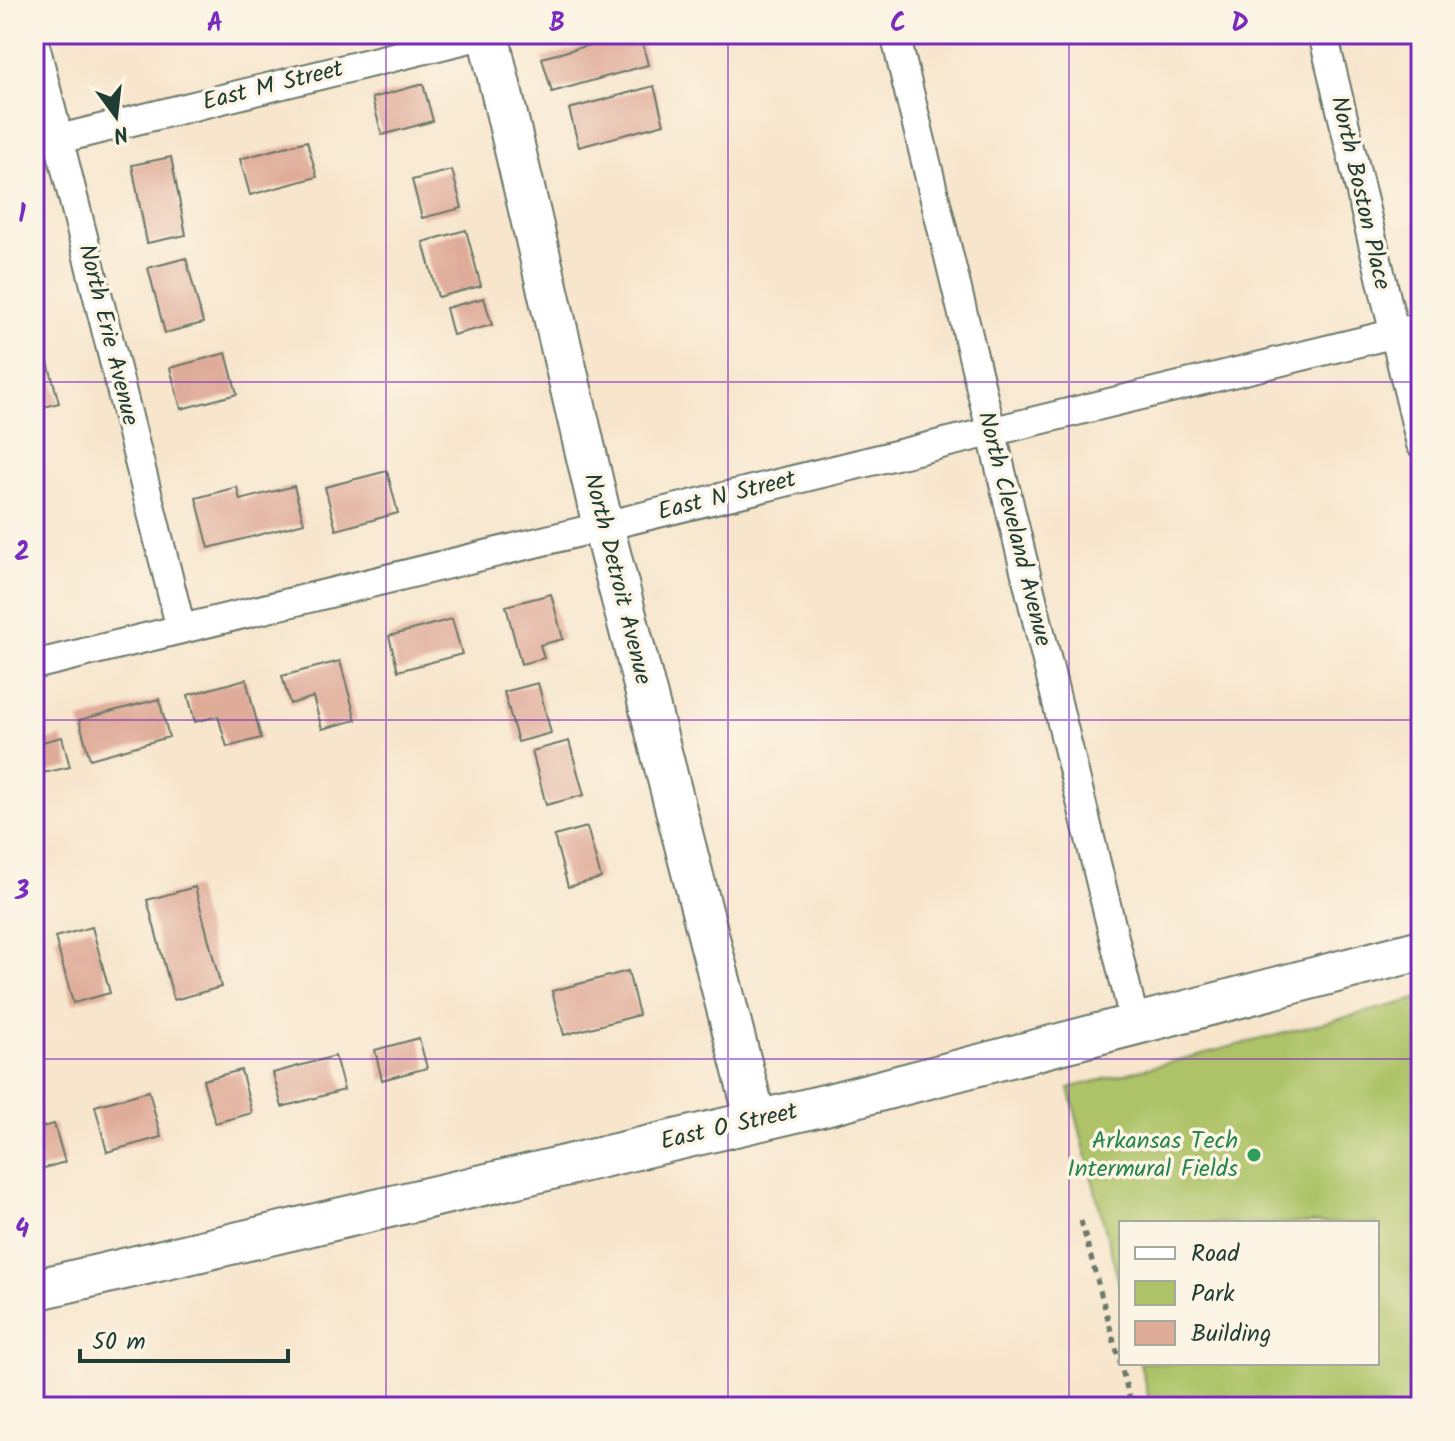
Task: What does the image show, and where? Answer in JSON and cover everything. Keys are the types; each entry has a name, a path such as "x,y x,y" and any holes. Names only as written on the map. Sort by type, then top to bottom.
{"street":[{"name":"East M Street","path":"59,139 488,34"},
{"name":"North Detroit Avenue","path":"488,34 603,526 756,1121"},
{"name":"North Cleveland Avenue","path":"895,34 1135,1024"},
{"name":"North Boston Place","path":"1323,34 1421,444"},
{"name":"North Erie Avenue","path":"34,41 181,629"},
{"name":"East N Street","path":"34,665 1421,327"},
{"name":"East O Street","path":"34,1290 756,1121 1421,950"}],"path":[{"path":"1081,1221 1119,1360"},
{"path":"1120,1365 1132,1407"}],"green space":[{"name":"Arkansas Tech Intermural Fields","path":"1421,998 1421,1407 1151,1407 1140,1365 1379,1365 1379,1221 1119,1221 1119,1283 1069,1088"}],"building":[{"path":"629,34 640,34 648,65 552,92 542,58"},
{"path":"423,84 433,121 382,135 372,98"},
{"path":"654,86 664,124 579,147 569,109"},
{"path":"307,141 317,177 250,195 240,159"},
{"path":"171,157 186,235 147,243 132,165"},
{"path":"452,170 462,208 422,218 412,180"},
{"path":"466,230 481,286 438,297 423,242"},
{"path":"186,258 203,323 165,333 148,268"},
{"path":"484,298 492,325 453,335 446,308"},
{"path":"42,340 59,403 34,410 34,342"},
{"path":"226,353 237,394 181,409 170,368"},
{"path":"387,471 398,513 336,530 325,487"},
{"path":"294,486 304,523 209,548 196,498 237,487 240,500"},
{"path":"551,594 563,639 540,645 544,658 521,664 506,606"},
{"path":"452,619 462,654 398,671 389,636"},
{"path":"340,661 356,720 322,729 313,697 290,704 282,676"},
{"path":"246,679 261,738 227,747 218,716 195,722 188,695"},
{"path":"538,683 551,733 518,742 504,692"},
{"path":"159,699 169,737 90,759 79,720"},
{"path":"62,737 70,767 34,775 34,744"},
{"path":"569,741 584,795 546,805 532,751"},
{"path":"587,827 601,878 568,887 554,836"},
{"path":"195,887 221,987 174,1000 147,900"},
{"path":"92,927 110,993 73,1003 55,937"},
{"path":"628,971 639,1015 564,1035 552,991"},
{"path":"419,1038 427,1068 382,1080 375,1050"},
{"path":"335,1056 344,1090 282,1107 273,1073"},
{"path":"241,1070 252,1113 215,1123 203,1080"},
{"path":"149,1091 161,1137 107,1152 95,1106"},
{"path":"54,1124 65,1162 34,1171 34,1129"}],"place":[{"name":"Arkansas Tech Intermural Fields","path":"1254,1155"}]}
